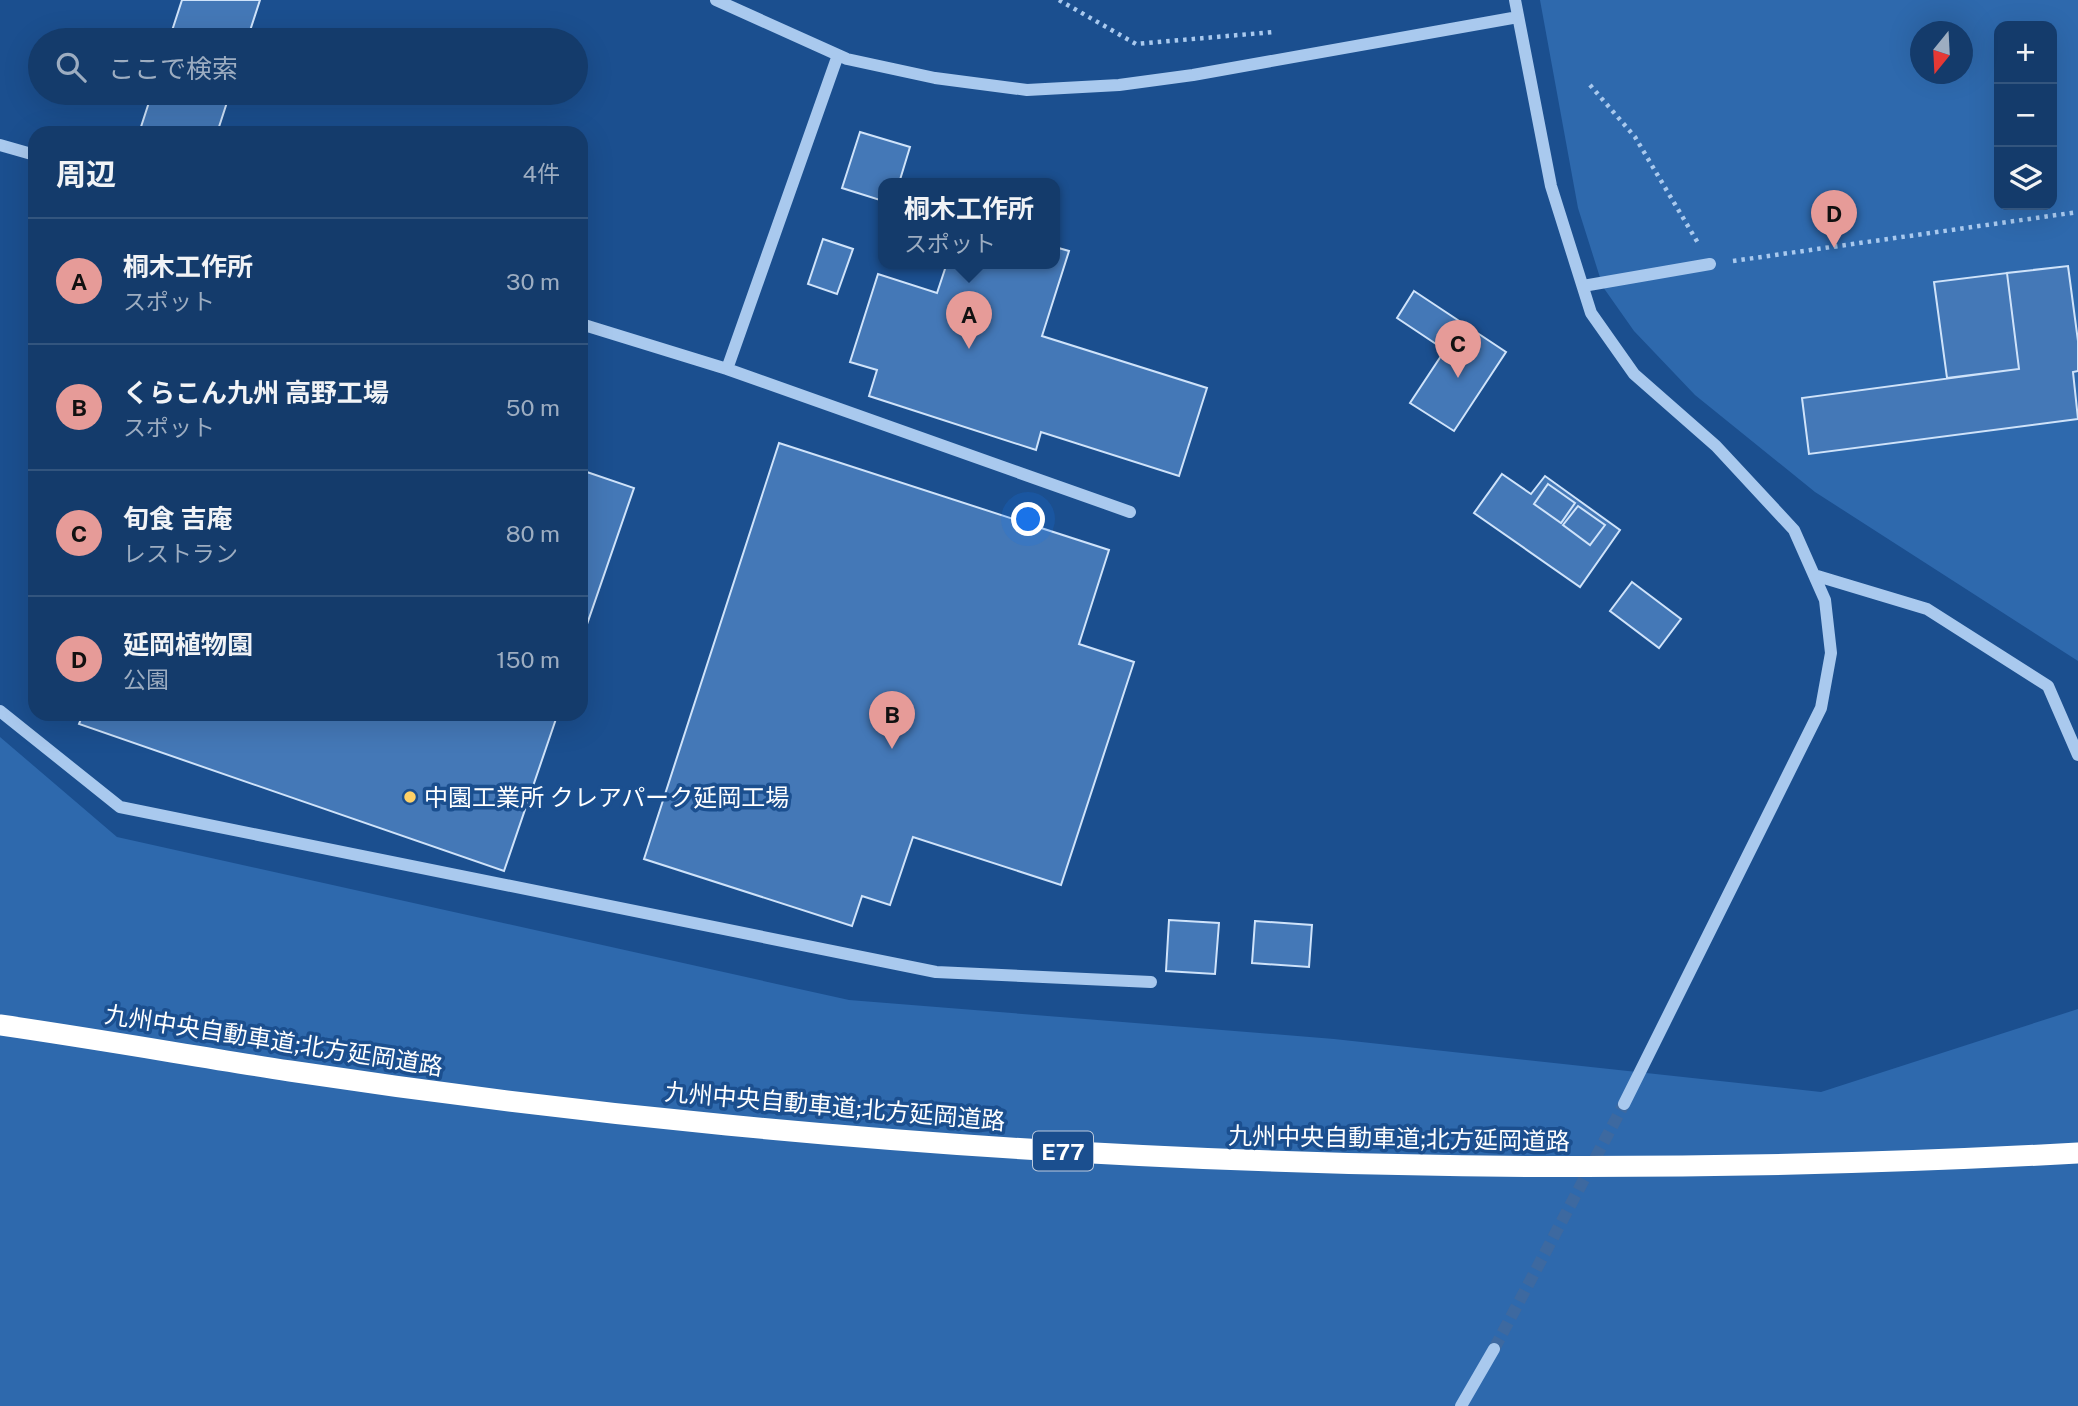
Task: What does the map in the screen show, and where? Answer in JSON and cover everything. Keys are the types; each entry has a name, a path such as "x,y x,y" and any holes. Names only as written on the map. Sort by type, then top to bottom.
{"highway":[{"name":"九州中央自動車道;北方延岡道路","path":"0,1023 292,1071 521,1102 948,1144 1189,1159 1423,1167 1650,1169 1865,1164 2078,1153"}],"street":[{"path":"716,0 838,55 935,78 1027,90 1119,85 1518,17"},
{"path":"1515,0 1551,186 1591,313 1634,374 1716,446 1794,530 1825,600 1831,653 1821,708 1624,1104"},
{"path":"727,369 838,55"},
{"path":"0,145 28,153"},
{"path":"1583,286 1710,264"},
{"path":"588,326 727,369 1130,512"},
{"path":"1814,575 1927,609 2048,686 2078,755"},
{"path":"0,711 120,807 936,972 1151,982"},
{"path":"1461,1406 1494,1349"}],"path":[{"path":"1059,0 1136,44 1282,32"},
{"path":"1590,85 1635,137 1710,264 2078,212"}],"shaded area":[{"path":"1540,0 2078,0 2078,661 1815,492 1695,395 1634,331 1603,287 1578,208"},
{"path":"0,737 117,837 849,1000 1334,1039 1821,1092 2078,1009 2078,1406 0,1406"}],"building":[{"path":"182,0 260,0 251,28 173,28"},
{"path":"148,105 226,105 219,126 141,126"},
{"path":"860,132 910,147 901,178 878,178 878,199 842,188"},
{"path":"823,239 853,249 837,294 808,284"},
{"path":"1060,248 1069,251 1042,336 1207,388 1179,476 1041,432 1036,450 869,396 877,370 850,362 878,274 937,293 945,269 1060,269"},
{"path":"2068,266 2078,341 2078,371 2073,372 2078,419 1809,454 1802,398 2019,369 2007,273"},
{"path":"2007,273 2019,369 1947,378 1934,282"},
{"path":"1414,291 1506,352 1454,431 1410,403 1445,350 1397,318"},
{"path":"779,443 1109,550 1079,644 1134,662 1061,885 913,837 890,905 862,896 852,926 644,859"},
{"path":"588,472 634,488 588,621"},
{"path":"1502,474 1531,494 1545,476 1620,530 1580,587 1474,513"},
{"path":"1548,484 1575,503 1561,523 1534,504"},
{"path":"1578,506 1605,525 1590,545 1563,525"},
{"path":"1632,582 1681,619 1659,648 1610,611"},
{"name":"中園工業所 クレアパーク延岡工場","path":"80,721 555,721 504,871 79,724"},
{"path":"1169,920 1219,923 1215,974 1166,971"},
{"path":"1255,921 1312,925 1309,967 1252,963"}],"tunnel":[{"path":"1494,1349 1624,1104"}],"place":[{"name":"延岡植物園","path":"1834,248"},
{"name":"桐木工作所","path":"969,349"},
{"name":"旬食 吉庵","path":"1458,378"},
{"name":"くらこん九州 高野工場","path":"892,749"},
{"name":"中園工業所 クレアパーク延岡工場","path":"410,797"}]}
